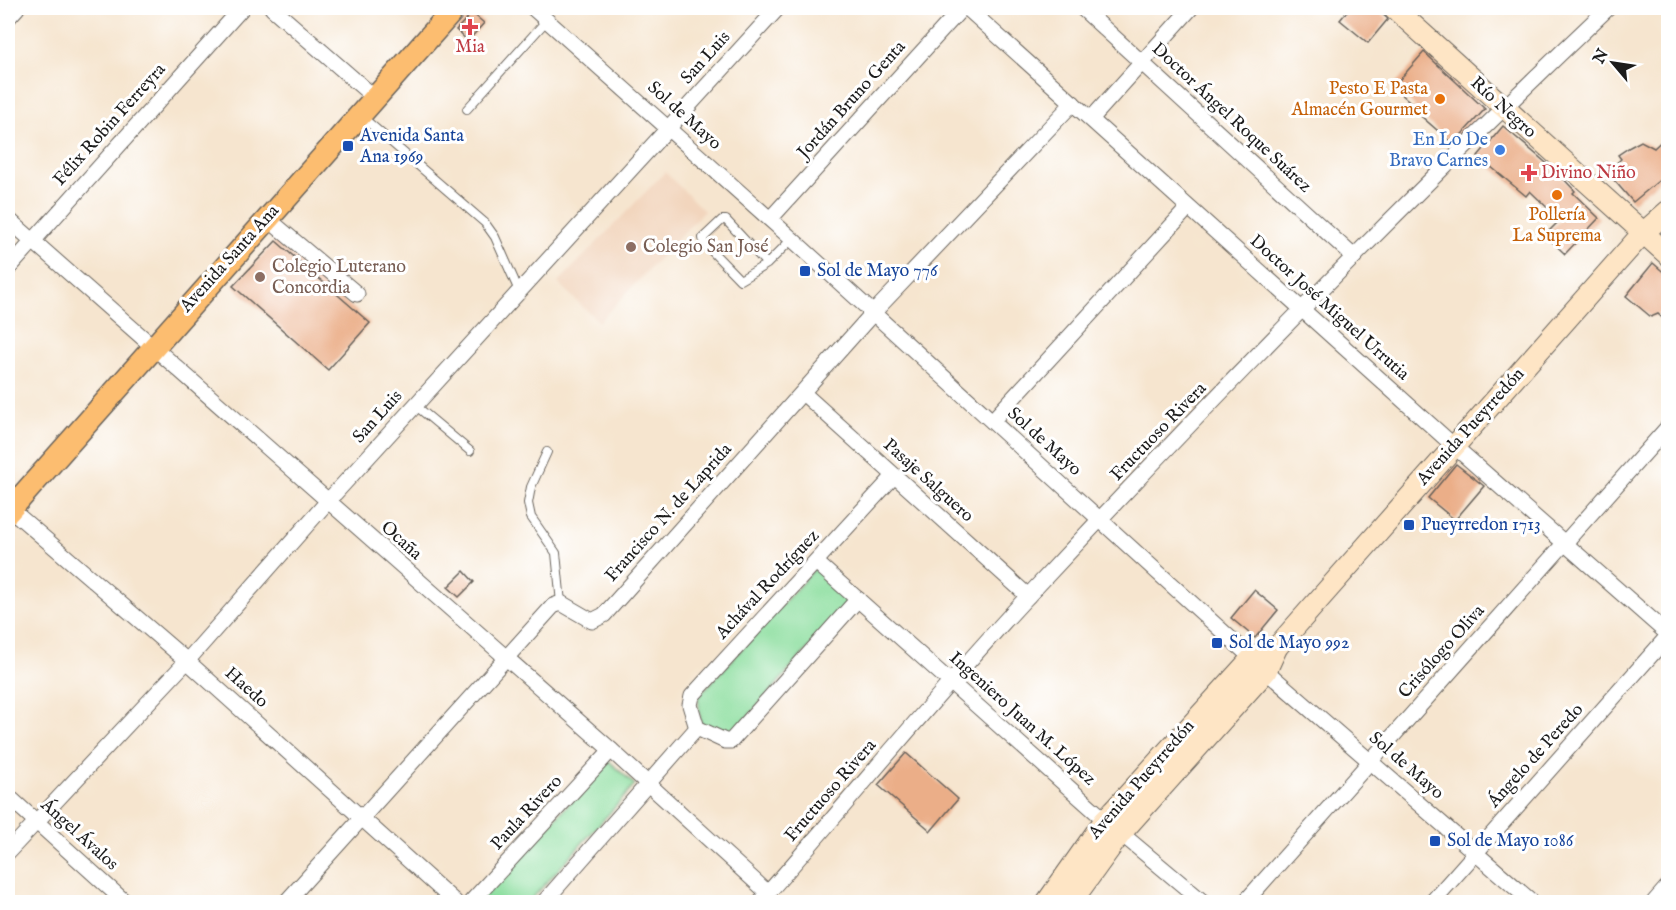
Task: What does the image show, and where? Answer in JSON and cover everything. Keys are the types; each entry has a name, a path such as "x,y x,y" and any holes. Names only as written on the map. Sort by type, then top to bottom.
{"main road":[{"name":"Avenida Santa Ana","path":"8,509 455,8"},
{"name":"Río Negro","path":"1395,8 1502,108 1668,255"},
{"name":"Avenida Pueyrredón","path":"1047,903 1113,826 1277,647 1642,234 1668,211"},
{"name":"Avenida Pueyrredón","path":"1071,903 1113,826"}],"street":[{"path":"8,18 17,8"},
{"name":"Félix Robin Ferreyra","path":"8,269 243,8"},
{"path":"272,8 375,98"},
{"name":"Sol de Mayo","path":"533,8 770,219 1259,664 1532,903"},
{"name":"San Luis","path":"8,852 187,661 328,501 778,8"},
{"name":"Doctor José Miguel Urrutia","path":"965,8 1668,635"},
{"name":"Jordán Bruno Genta","path":"770,219 965,8"},
{"name":"Doctor Ángel Roque Suárez","path":"1082,8 1354,257"},
{"path":"1091,119 1191,8"},
{"name":"Fructuoso Rivera","path":"764,898 1028,596 1354,257 1502,108 1608,8"},
{"name":"Francisco N. de Laprida","path":"561,603 592,621 604,615 873,313 1073,103"},
{"path":"992,421 1188,208"},
{"path":"267,218 357,294"},
{"name":"Ocaña","path":"8,219 649,784 764,898"},
{"name":"Pasaje Salguero","path":"803,393 1028,596"},
{"name":"Crisólogo Oliva","path":"1245,903 1668,427"},
{"name":"Achával Rodríguez","path":"697,728 690,705 692,696 894,476"},
{"name":"Haedo","path":"8,509 187,661 455,903"},
{"name":"Ingeniero Juan M. López","path":"816,562 1203,903"},
{"path":"544,903 697,728 724,741 731,741 858,598"},
{"path":"286,903 554,606 561,603"},
{"name":"Ángelo de Peredo","path":"1432,903 1668,635"},
{"name":"Paula Rivero","path":"471,903 611,750"},
{"name":"Ángel Ávalos","path":"8,796 125,903"},
{"path":"1654,903 1668,886"}],"lane":[{"path":"467,110 547,20"},
{"path":"360,115 485,223 495,237 519,291"},
{"path":"767,264 726,220 722,220 703,238 704,243 737,279 744,279 767,264 792,239"},
{"path":"415,405 470,451"},
{"path":"547,452 531,487 528,504 531,517 556,553 561,603"}],"shaded area":[{"name":"Colegio San José","path":"665,172 704,211 599,322 558,283"}],"green space":[{"path":"817,566 853,598 731,736 701,725 698,697"},
{"path":"609,761 635,785 529,902 477,902"}],"building":[{"path":"1350,8 1375,8 1388,19 1368,43 1340,20"},
{"name":"Mia","path":"472,13 484,23 468,41 456,30"},
{"path":"1424,52 1485,109 1453,144 1413,109 1415,106 1393,87"},
{"path":"1503,126 1559,174 1575,191 1573,193 1599,218 1565,254 1545,235 1560,220 1530,191 1526,196 1478,156"},
{"path":"1668,135 1668,173 1633,202 1607,172 1621,159 1618,155 1630,147 1641,141 1654,148"},
{"path":"276,241 370,323 328,370 233,286"},
{"path":"1653,263 1668,276 1668,323 1658,314 1651,317 1626,296"},
{"path":"1456,464 1484,486 1455,520 1428,498"},
{"path":"464,571 474,582 459,597 448,587"},
{"path":"1254,590 1278,610 1255,638 1231,618"},
{"path":"906,753 958,799 931,831 878,785"}],"place":[{"name":"Mia","path":"470,27"},
{"name":"Pesto E Pasta Almacén Gourmet","path":"1440,99"},
{"name":"Avenida Santa Ana 1969","path":"348,146"},
{"name":"En Lo De Bravo Carnes","path":"1500,150"},
{"name":"Divino Niño","path":"1529,173"},
{"name":"Pollería La Suprema","path":"1557,195"},
{"name":"Colegio San José","path":"631,247"},
{"name":"Sol de Mayo 776","path":"805,271"},
{"name":"Colegio Luterano Concordia","path":"260,277"},
{"name":"Pueyrredon 1713","path":"1409,525"},
{"name":"Sol de Mayo 992","path":"1217,643"},
{"name":"Sol de Mayo 1086","path":"1435,841"}]}
